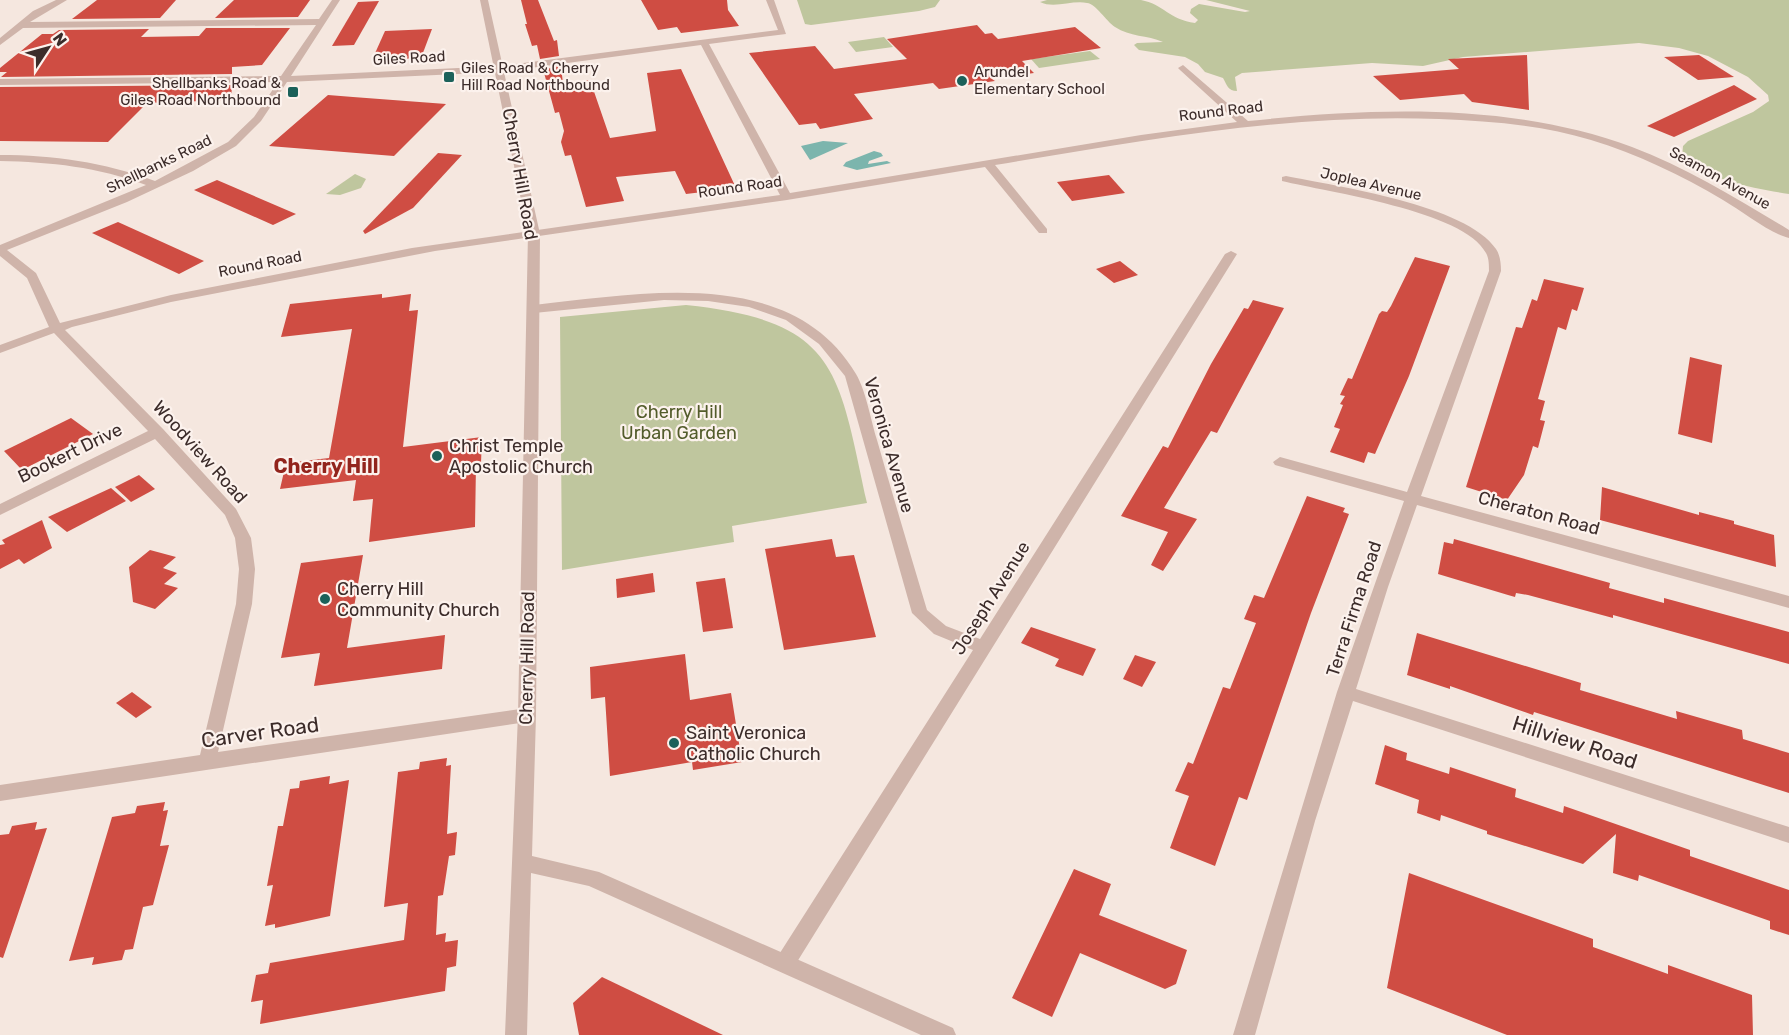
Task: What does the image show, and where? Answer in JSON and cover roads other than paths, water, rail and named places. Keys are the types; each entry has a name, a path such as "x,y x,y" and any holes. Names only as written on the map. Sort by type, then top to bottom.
{"street":[{"path":"0,42 21,25 63,0"},
{"name":"Shellbanks Road","path":"0,249 154,185 213,156 244,134 258,119 336,0"},
{"name":"Cherry Hill Road","path":"484,0 534,234 527,715 516,1035"},
{"name":"Giles Road","path":"0,82 284,79 500,69 783,32 770,0"},
{"path":"21,25 322,22"},
{"path":"704,43 788,197"},
{"path":"1183,68 1244,123"},
{"name":"Round Road","path":"0,349 56,328 163,300 397,255 788,197 1244,123 1394,114 1494,120"},
{"name":"Seamon Avenue","path":"1494,120 1575,133 1640,153 1690,174 1789,235"},
{"path":"0,158 69,159 106,167 154,185"},
{"path":"987,163 1043,231"},
{"name":"Joplea Avenue","path":"1286,179 1416,210 1448,220"},
{"name":"Terra Firma Road","path":"1244,1035 1306,820 1380,587 1495,271 1495,262 1490,249 1479,238 1448,220"},
{"name":"Woodview Road","path":"0,249 32,276 56,328 158,432 231,513 243,538 247,569 244,603 207,762"},
{"name":"Joseph Avenue","path":"784,963 1231,254"},
{"name":"Veronica Avenue","path":"534,309 675,296 704,296 756,304 813,332 841,358 851,376 920,613 940,630 983,647"},
{"name":"Bookert Drive","path":"0,510 158,432"},
{"name":"Cheraton Road","path":"1280,462 1789,602"},
{"name":"Hillview Road","path":"1346,692 1789,835"},
{"name":"Carver Road","path":"0,793 28,787 527,715"},
{"path":"521,862 592,878 945,1035"}],"water":[{"path":"823,141 848,143 810,160 801,146"},
{"path":"874,151 883,156 869,161 868,164 887,161 891,163 857,170 843,166 846,162"}],"place":[{"name":"Giles Road & Cherry Hill Road Northbound","path":"449,77"},
{"name":"Arundel Elementary School","path":"962,81"},
{"name":"Shellbanks Road & Giles Road Northbound","path":"293,92"},
{"name":"Christ Temple Apostolic Church","path":"437,456"},
{"name":"Cherry Hill Community Church","path":"325,599"},
{"name":"Saint Veronica Catholic Church","path":"674,743"}],"district":[{"name":"Cherry Hill","path":"326,466"}],"park label":[{"name":"Cherry Hill Urban Garden","path":"679,422"}]}
